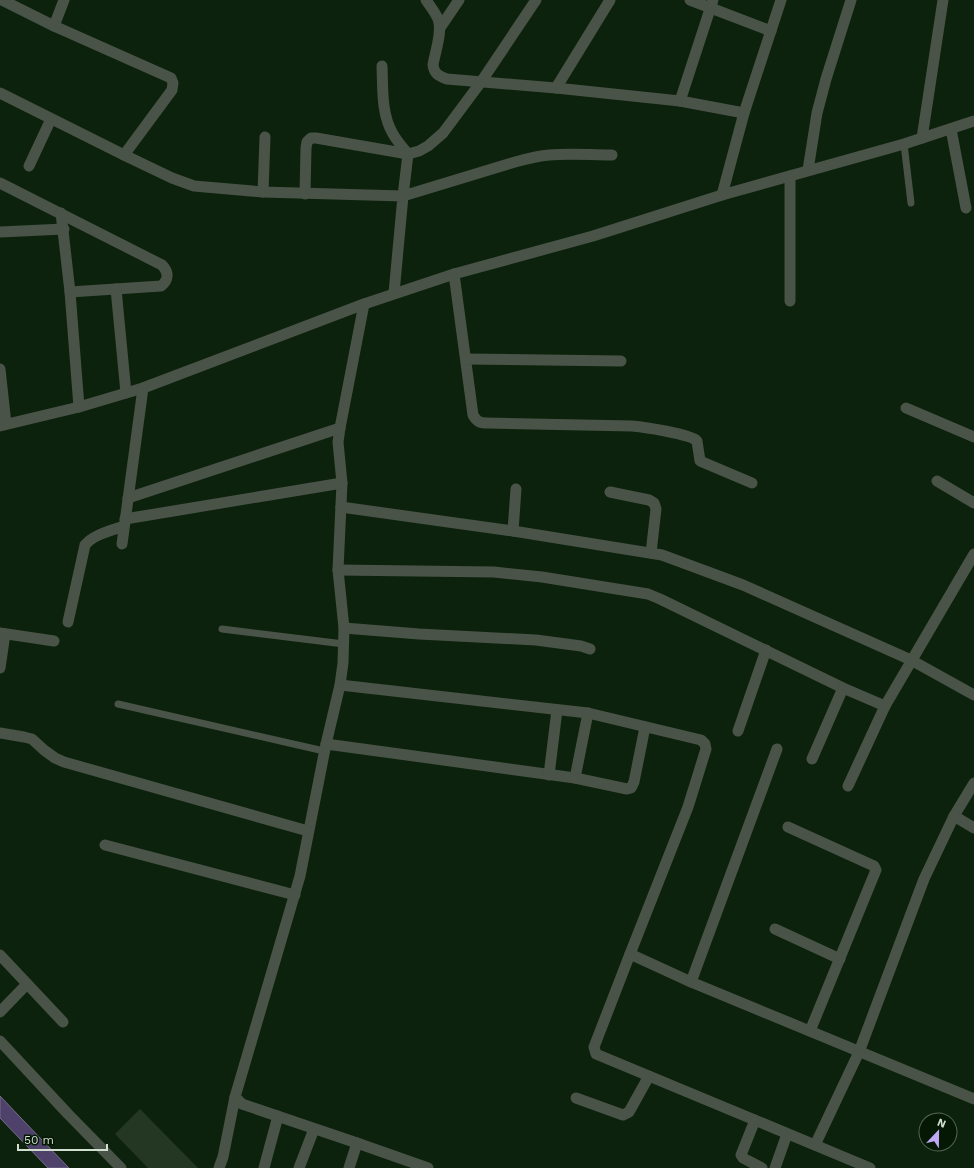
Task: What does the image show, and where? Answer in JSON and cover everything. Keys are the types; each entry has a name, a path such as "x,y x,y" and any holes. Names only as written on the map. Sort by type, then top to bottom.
{"street":[{"path":"2,0 54,26 171,78 173,83 172,90 124,155"},
{"path":"54,26 64,0"},
{"path":"426,0 438,20 440,28"},
{"path":"459,0 440,28 433,65 434,70 438,75 447,79 556,88 680,101 744,113"},
{"path":"305,194 306,148 307,142 311,138 408,154 419,151 428,146 443,133 481,82 536,0"},
{"path":"556,88 610,0"},
{"path":"690,0 712,4 771,31"},
{"path":"722,195 744,113 781,0"},
{"path":"808,170 820,102 851,0"},
{"path":"922,138 943,0"},
{"path":"680,101 712,4"},
{"path":"382,66 385,111 393,134 408,154 394,293"},
{"path":"0,93 124,155 172,178 194,186 263,192 404,196 515,162 533,158 566,154 612,155"},
{"path":"29,166 51,119"},
{"path":"0,369 3,425 79,407 143,388 394,293 454,274 594,236 722,195 904,144 974,121"},
{"path":"951,129 966,208"},
{"path":"263,192 265,137"},
{"path":"790,176 790,301"},
{"path":"0,183 162,265 166,269 168,278 162,286 70,292"},
{"path":"62,214 79,407"},
{"path":"0,232 64,230"},
{"path":"454,274 473,415 480,423 632,426 654,428 691,437 696,440 700,461 752,483"},
{"path":"116,289 126,393"},
{"path":"219,1168 223,1156 235,1097 300,876 325,748 344,663 344,628 338,570 342,484 338,442 364,304"},
{"path":"466,359 621,361"},
{"path":"122,544 143,388"},
{"path":"906,408 974,437"},
{"path":"128,498 340,428"},
{"path":"937,481 974,503"},
{"path":"68,622 85,546 95,536 125,522 342,484"},
{"path":"513,531 516,489"},
{"path":"610,492 649,500 654,503 656,509 651,553"},
{"path":"341,507 513,531 662,555 743,585 911,660 974,695"},
{"path":"848,786 885,706 974,554"},
{"path":"338,570 494,572 542,577 648,594 844,688 885,706"},
{"path":"344,628 419,634 536,640 581,646 590,649"},
{"path":"0,668 3,633 54,641"},
{"path":"738,730 766,650"},
{"path":"340,685 588,713 702,740 706,749 688,806 594,1050 596,1054 755,1120 814,1146 850,1164 870,1168"},
{"path":"812,759 844,688"},
{"path":"550,775 557,710"},
{"path":"575,778 588,713"},
{"path":"325,748 575,778 627,789 631,788 634,782 645,727"},
{"path":"0,733 24,736 32,739 55,758 64,762 308,831"},
{"path":"691,982 777,749"},
{"path":"814,1146 859,1052 924,879 954,816 974,783"},
{"path":"954,816 974,828"},
{"path":"788,827 876,867 876,871 810,1031"},
{"path":"104,845 295,896"},
{"path":"775,929 840,959"},
{"path":"630,954 691,982 974,1099"},
{"path":"0,955 64,1022"},
{"path":"0,1012 27,984"},
{"path":"0,1041 121,1168"},
{"path":"576,1098 623,1115 629,1112 649,1076"},
{"path":"235,1097 242,1104 357,1143 400,1164 428,1168"},
{"path":"264,1168 278,1116"},
{"path":"755,1120 741,1155 743,1158 762,1168"},
{"path":"299,1168 314,1129"},
{"path":"775,1168 787,1134"},
{"path":"349,1168 357,1143"}],"lane":[{"path":"904,144 911,203"},
{"path":"222,629 344,644"},
{"path":"118,704 325,748"}],"green space":[{"path":"140,1109 198,1168 148,1168 115,1134"}],"building":[{"path":"0,1096 69,1168 48,1168 0,1118"}]}
